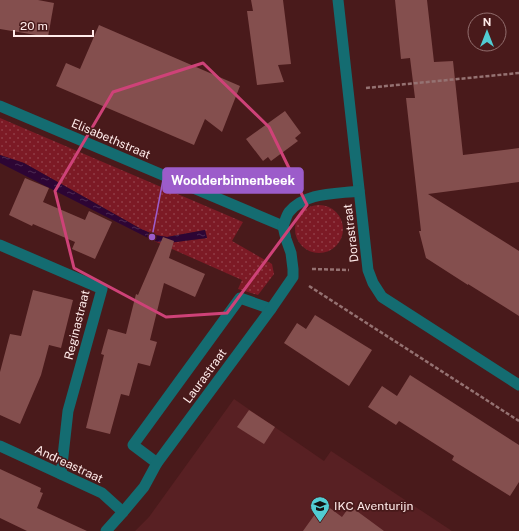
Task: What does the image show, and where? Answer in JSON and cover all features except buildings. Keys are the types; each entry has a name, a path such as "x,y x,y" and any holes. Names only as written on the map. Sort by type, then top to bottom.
{"street":[{"name":"Dorastraat","path":"338,0 368,270 373,283 382,297 519,385"},
{"name":"Elisabethstraat","path":"0,106 283,226"},
{"path":"293,273 291,253 283,226 288,213 299,203 317,196 359,191"},
{"name":"Reginastraat","path":"0,245 102,289 68,412 60,474"},
{"name":"Laurastraat","path":"106,531 144,487 157,463 271,309 293,273"},
{"path":"157,463 133,445 240,298 271,309"},
{"name":"Andreastraat","path":"0,446 102,493 123,512"}],"path":[{"path":"348,90 519,73"},
{"path":"293,273 368,270"},
{"path":"293,273 519,421"}],"highlighted area":[{"path":"203,63 269,127 307,205 227,313 166,317 74,268 55,191 113,92"}],"shaded area":[{"path":"0,118 243,222 232,241 272,264 274,274 258,295 238,289 242,280 154,241 168,243 207,238 205,230 167,237 155,235 141,229 24,163 0,155"},
{"path":"319,205 328,207 336,212 341,220 343,229 341,238 336,246 328,251 319,253 310,251 302,246 297,238 295,229 297,220 302,212 310,207"},
{"path":"234,399 324,461 331,451 452,531 135,531 149,517"}],"water":[{"path":"0,155 24,163 141,229 155,235 167,237 205,230 207,238 168,243 154,241 0,163"}],"place":[{"name":"Woolderbinnenbeek","path":"152,237"},
{"name":"IKC Aventurijn","path":"320,523"}]}
